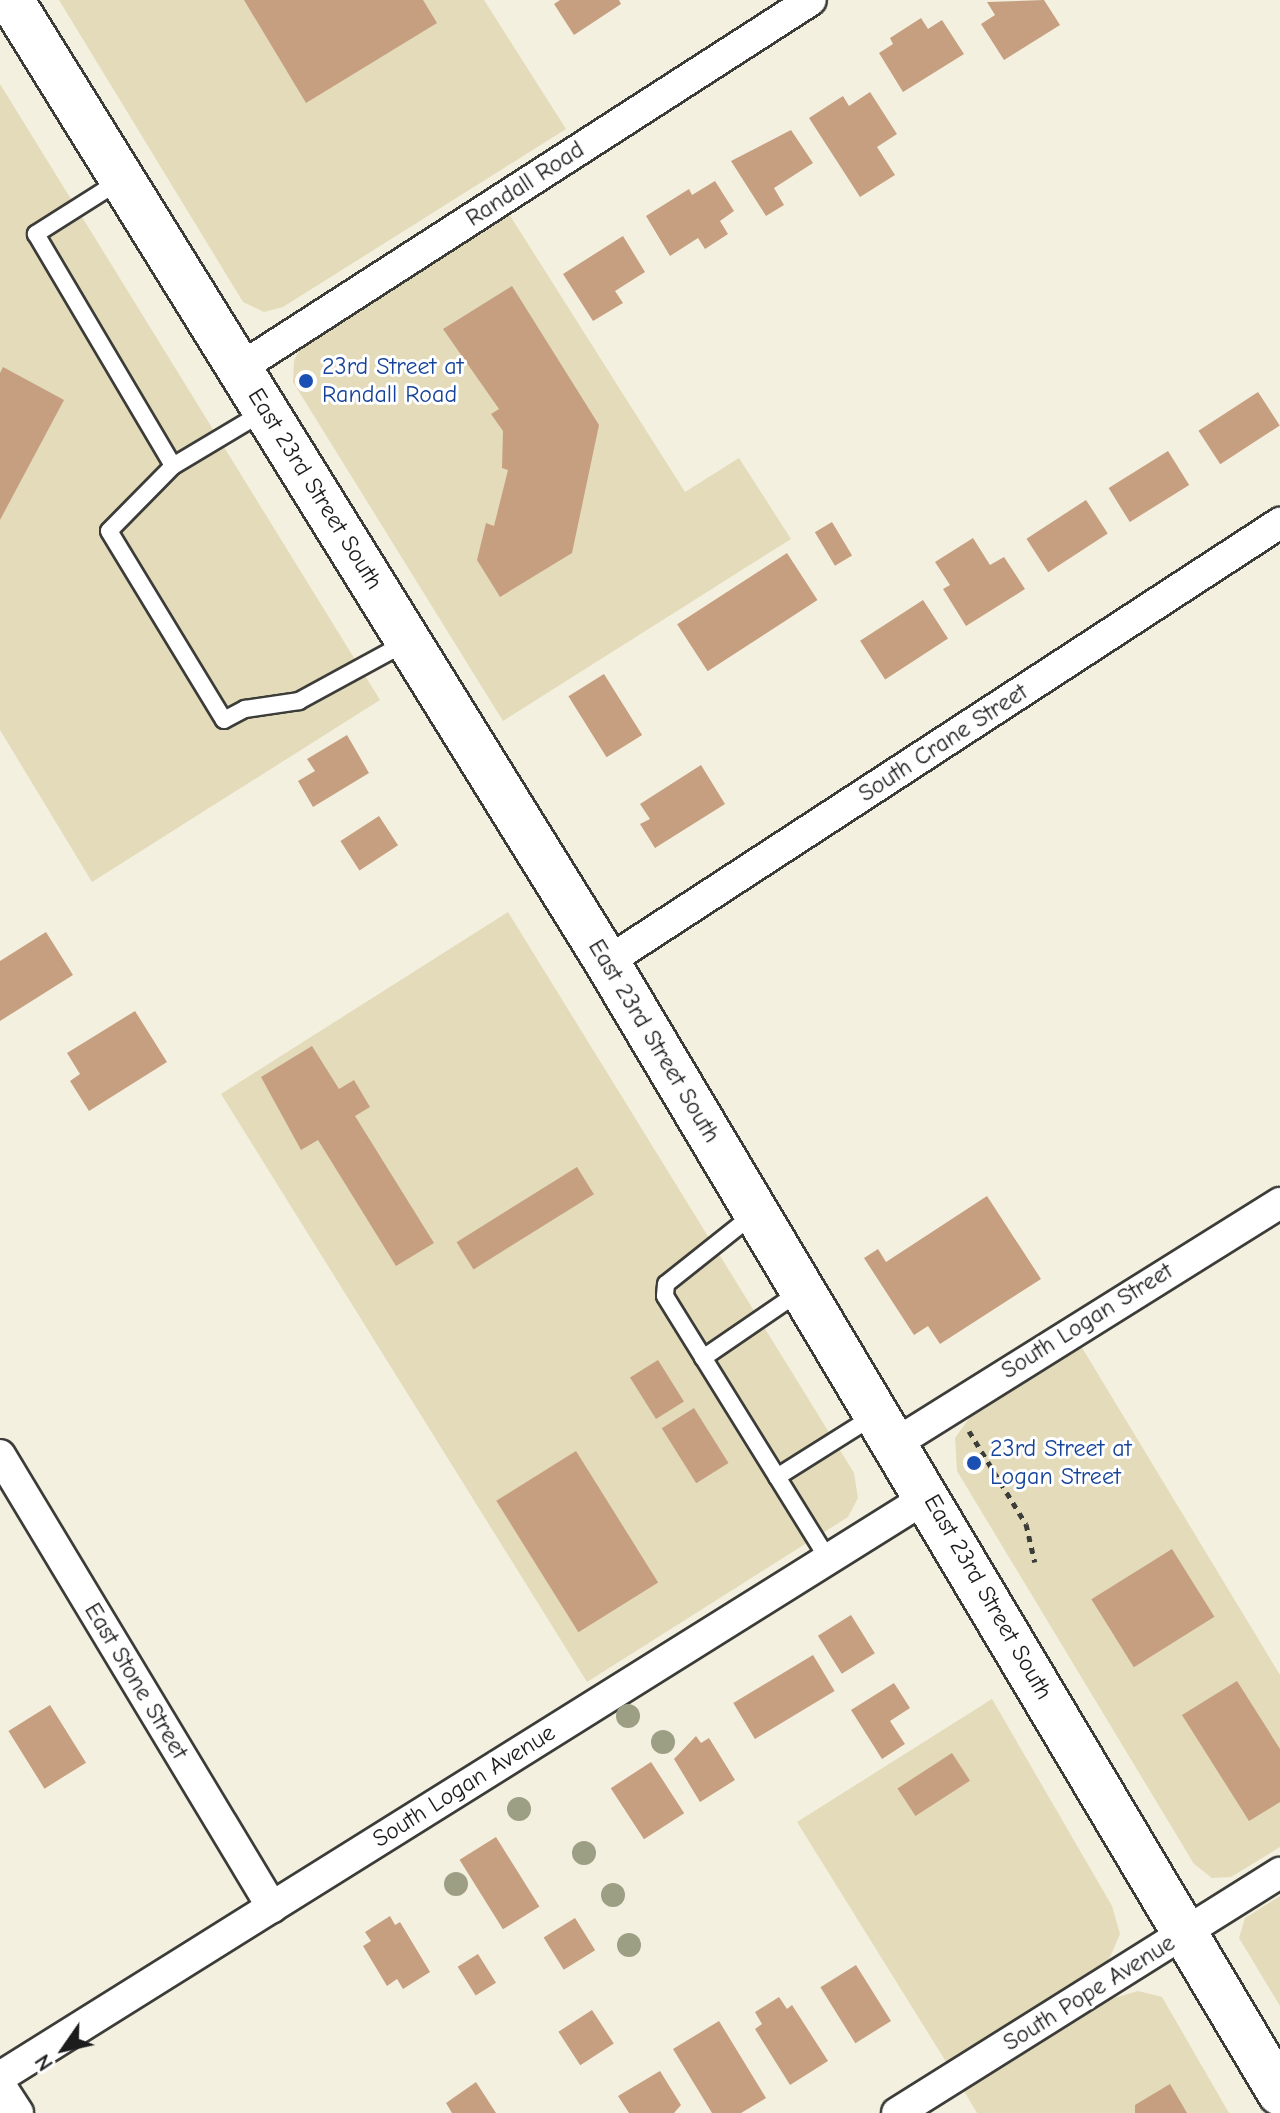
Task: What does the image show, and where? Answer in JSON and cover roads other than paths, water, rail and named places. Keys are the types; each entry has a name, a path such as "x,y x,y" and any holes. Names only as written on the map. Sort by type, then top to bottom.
{"main road":[{"name":"East 23rd Street South","path":"11,0 607,962 929,1496 1280,2093"}],"street":[{"name":"Randall Road","path":"240,368 811,0"},
{"name":"South Crane Street","path":"607,962 1280,523"},
{"name":"South Logan Street","path":"887,1428 1278,1208"},
{"name":"East Stone Street","path":"0,1455 272,1907"},
{"name":"South Logan Avenue","path":"0,2077 929,1496"},
{"name":"South Pope Avenue","path":"897,2113 1280,1873"},
{"path":"0,2085 18,2113"}],"lane":[{"path":"123,179 36,234 173,466"},
{"path":"266,410 173,466 109,531 224,720 245,709 299,701 409,641"},
{"path":"757,1211 666,1284 665,1296 828,1559"},
{"path":"703,1358 804,1290"},
{"path":"777,1477 887,1428"}],"place":[{"name":"23rd Street at Randall Road","path":"306,381"},
{"name":"23rd Street at Logan Street","path":"974,1463"}]}
